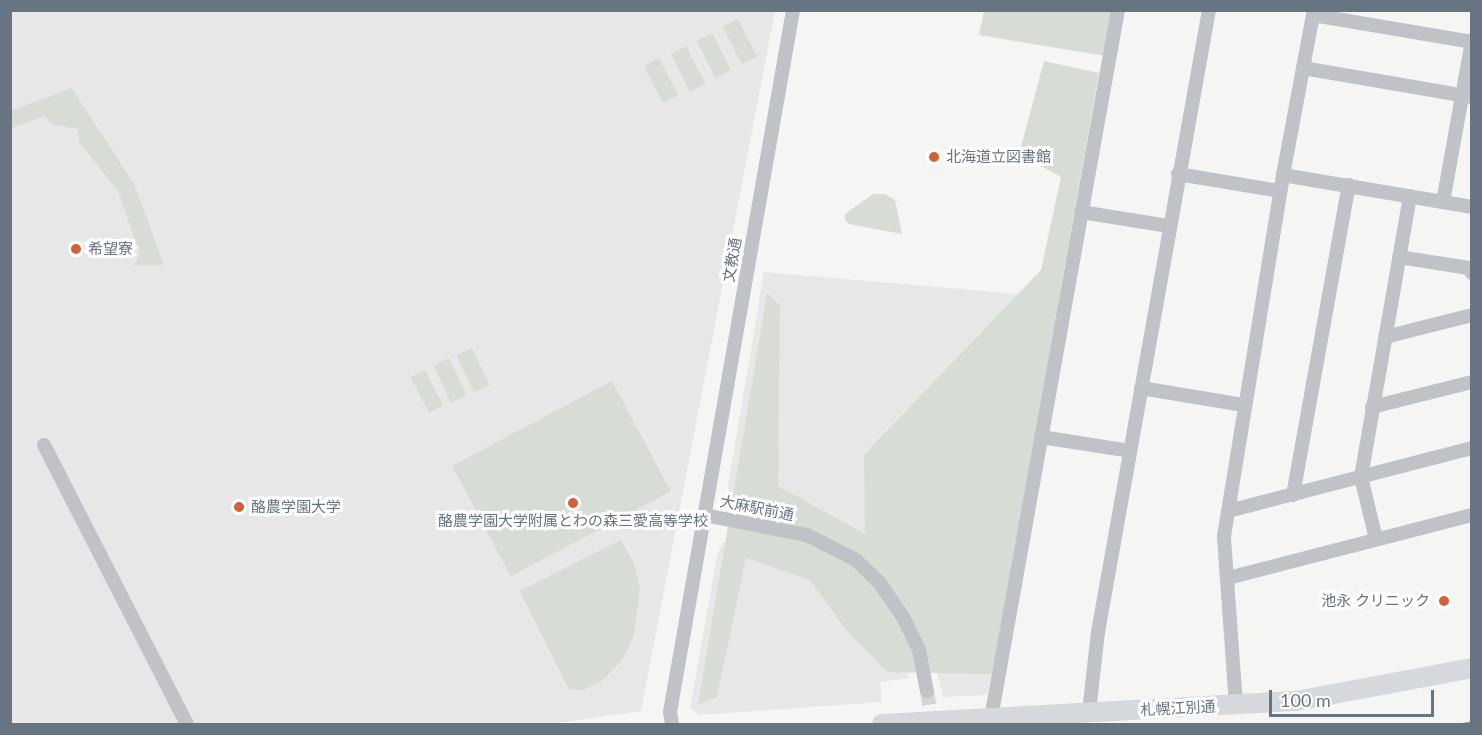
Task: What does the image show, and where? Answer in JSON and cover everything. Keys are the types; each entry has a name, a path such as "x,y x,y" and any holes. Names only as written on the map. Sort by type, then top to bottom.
{"highway":[{"name":"札幌江別通","path":"882,724 1236,705 1353,693 1472,668"}],"street":[{"name":"文教通","path":"704,515 793,10"},
{"path":"991,718 1118,10"},
{"path":"1089,712 1098,632 1168,226 1209,10"},
{"path":"1236,705 1224,536 1280,191 1313,13 1471,42 1467,96 1443,202"},
{"path":"1303,68 1467,96"},
{"path":"1178,174 1280,191"},
{"path":"1283,175 1472,207"},
{"path":"1293,495 1349,185"},
{"path":"1376,539 1361,477 1410,196"},
{"path":"1081,212 1168,226"},
{"path":"1399,258 1468,268 1472,273"},
{"path":"1385,337 1472,315"},
{"path":"1372,407 1472,382"},
{"path":"1141,388 1244,405"},
{"path":"1041,437 1130,451"},
{"path":"44,445 187,724"},
{"path":"1228,511 1472,447"},
{"name":"大麻駅前通","path":"672,724 670,712 704,515 807,535 856,560 879,582 908,624 919,650 927,691"},
{"path":"1228,578 1472,515"}],"shaded area":[{"name":"酪農学園大学","path":"10,11 775,11 641,711 550,724 11,724"},
{"path":"984,11 1114,11 1105,56 979,35"},
{"path":"738,19 757,56 742,64 723,27"},
{"path":"712,33 731,70 716,78 697,41"},
{"path":"686,46 705,83 690,91 671,54"},
{"path":"659,58 678,95 663,103 644,66"},
{"path":"1044,61 1099,73 992,674 887,672 847,631 810,580 746,558 717,697 698,705 767,293 780,306 778,486 865,534 864,455 1041,270 1061,177 1019,154"},
{"path":"72,88 135,186 164,265 134,265 140,254 118,191 79,142 78,129 51,124 45,116 11,128 11,111"},
{"path":"873,194 885,194 895,200 902,234 849,224 845,220 845,214"},
{"path":"764,272 1065,298 987,695 943,697 929,640 731,501 728,486"},
{"path":"472,348 489,385 474,392 457,355"},
{"path":"449,358 466,395 451,402 434,365"},
{"path":"425,370 443,406 429,413 411,377"},
{"path":"612,381 671,491 511,576 452,466"},
{"path":"730,538 772,541 902,648 909,678 880,682 882,702 699,715 690,708 717,556 723,543"},
{"path":"621,540 634,564 640,587 634,635 622,660 604,679 584,690 569,689 520,591"}],"tunnel":[{"path":"927,691 932,724"}],"railway":[{"path":"1462,724 1472,722"}],"place":[{"name":"北海道立図書館","path":"934,157"},
{"name":"希望寮","path":"76,249"},
{"name":"酪農学園大学附属とわの森三愛高等学校","path":"573,503"},
{"name":"酪農学園大学","path":"239,507"},
{"name":"池永 クリニック","path":"1444,601"}]}
